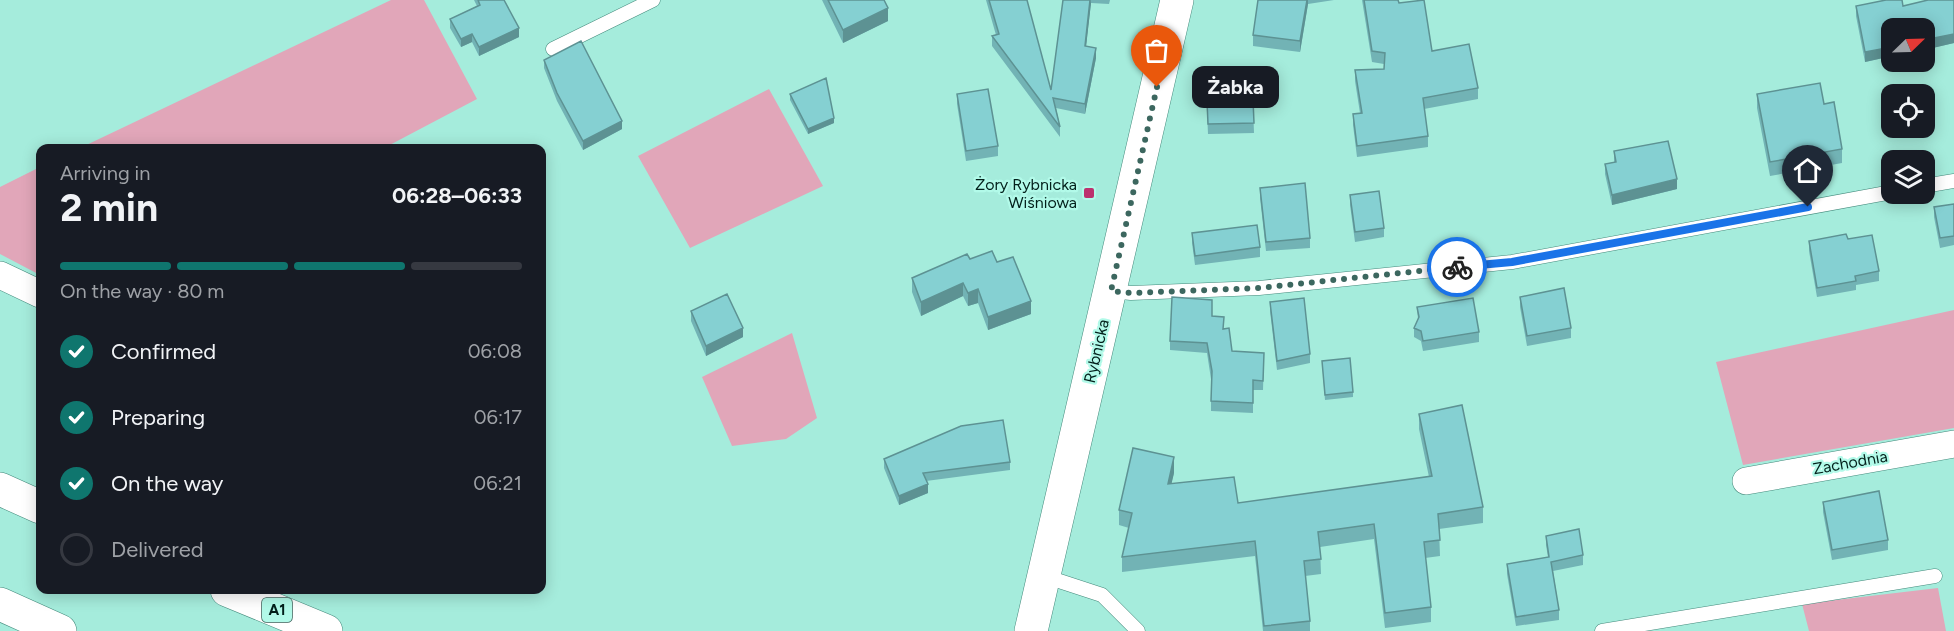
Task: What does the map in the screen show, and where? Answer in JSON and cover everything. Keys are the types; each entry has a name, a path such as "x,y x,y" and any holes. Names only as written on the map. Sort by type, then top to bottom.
{"main road":[{"name":"Rybnicka","path":"1031,631 1177,0"},
{"path":"0,489 36,505"},
{"name":"A1","path":"237,594 326,631"},
{"path":"0,604 60,631"}],"street":[{"path":"0,275 36,292"},
{"name":"Zachodnia","path":"1746,481 1954,444"}],"lane":[{"path":"554,49 653,0"},
{"path":"1935,184 1954,181"},
{"path":"1111,291 1131,293 1259,288 1512,262 1881,194"},
{"path":"1044,576 1102,595 1138,631"},
{"path":"1602,631 1935,576"}],"shaded area":[{"path":"391,0 424,0 477,99 392,144 88,144"},
{"path":"769,89 823,186 690,248 638,156"},
{"path":"36,169 36,273 0,254 0,187"},
{"path":"1954,310 1954,428 1743,465 1716,362"},
{"path":"792,333 817,418 786,439 732,446 702,377"},
{"path":"1938,588 1946,631 1809,631 1802,604"}],"building":[{"path":"478,0 504,0 519,28 479,47 472,34 461,39 450,19 480,5"},
{"path":"828,0 884,0 888,8 843,30"},
{"path":"989,0 1027,0 1051,90 1063,0 1090,0 1085,46 1096,48 1085,104 1053,98 1060,127 992,36 999,34"},
{"path":"1258,0 1307,0 1300,41 1253,35"},
{"path":"1364,0 1398,0 1399,3 1424,0 1432,51 1469,44 1478,88 1423,98 1428,136 1357,146 1353,114 1362,113 1355,70 1384,69 1385,53 1372,51"},
{"path":"1886,0 1902,0 1903,6 1928,0 1954,0 1954,34 1935,38 1935,18 1881,18 1881,49 1865,52 1856,6"},
{"path":"581,41 622,121 583,141 557,93 544,60"},
{"path":"1252,76 1254,123 1208,124 1206,78"},
{"path":"826,78 834,118 808,129 790,94"},
{"path":"1820,83 1824,104 1834,102 1842,149 1770,162 1757,94"},
{"path":"988,89 998,146 966,151 957,94"},
{"path":"1668,141 1677,179 1612,195 1605,164 1616,162 1614,151"},
{"path":"1305,183 1310,238 1266,242 1260,188"},
{"path":"1379,191 1384,228 1355,232 1350,195"},
{"path":"1954,204 1954,236 1940,238 1934,207"},
{"path":"1257,225 1260,247 1195,256 1192,233"},
{"path":"1846,234 1848,239 1872,235 1879,271 1855,276 1856,281 1817,288 1809,241"},
{"path":"992,251 997,262 1013,257 1031,301 988,317 978,289 968,293 963,283 921,302 912,278 967,254 970,259"},
{"path":"1564,288 1571,328 1527,336 1520,297"},
{"path":"727,294 743,328 706,346 691,311"},
{"path":"1172,297 1212,300 1212,316 1224,317 1223,329 1229,328 1232,351 1264,353 1263,381 1253,380 1253,403 1211,401 1212,371 1207,343 1170,341"},
{"path":"1304,298 1310,354 1277,361 1270,302"},
{"path":"1473,298 1479,332 1423,341 1421,331 1414,328 1419,317 1417,307"},
{"path":"1350,358 1353,392 1325,395 1322,361"},
{"path":"1462,405 1483,507 1438,514 1440,540 1424,542 1431,607 1385,613 1374,524 1318,532 1321,559 1304,561 1310,621 1264,626 1255,541 1122,557 1132,513 1119,510 1133,448 1174,457 1168,484 1234,477 1238,503 1432,476 1419,414"},
{"path":"1003,420 1010,462 923,473 928,484 899,496 884,459 961,426"},
{"path":"1879,491 1888,540 1832,550 1823,502"},
{"path":"1579,529 1583,555 1551,562 1559,610 1516,617 1507,564 1549,557 1546,536"}],"way so far":[{"path":"1157,87 1111,291 1131,293 1259,288 1457,267"}],"place":[{"name":"Żabka","path":"1157,87"},
{"name":"Żory Rybnicka Wiśniowa","path":"1089,193"}],"route":[{"path":"1457,267 1512,262 1808,207"}]}
